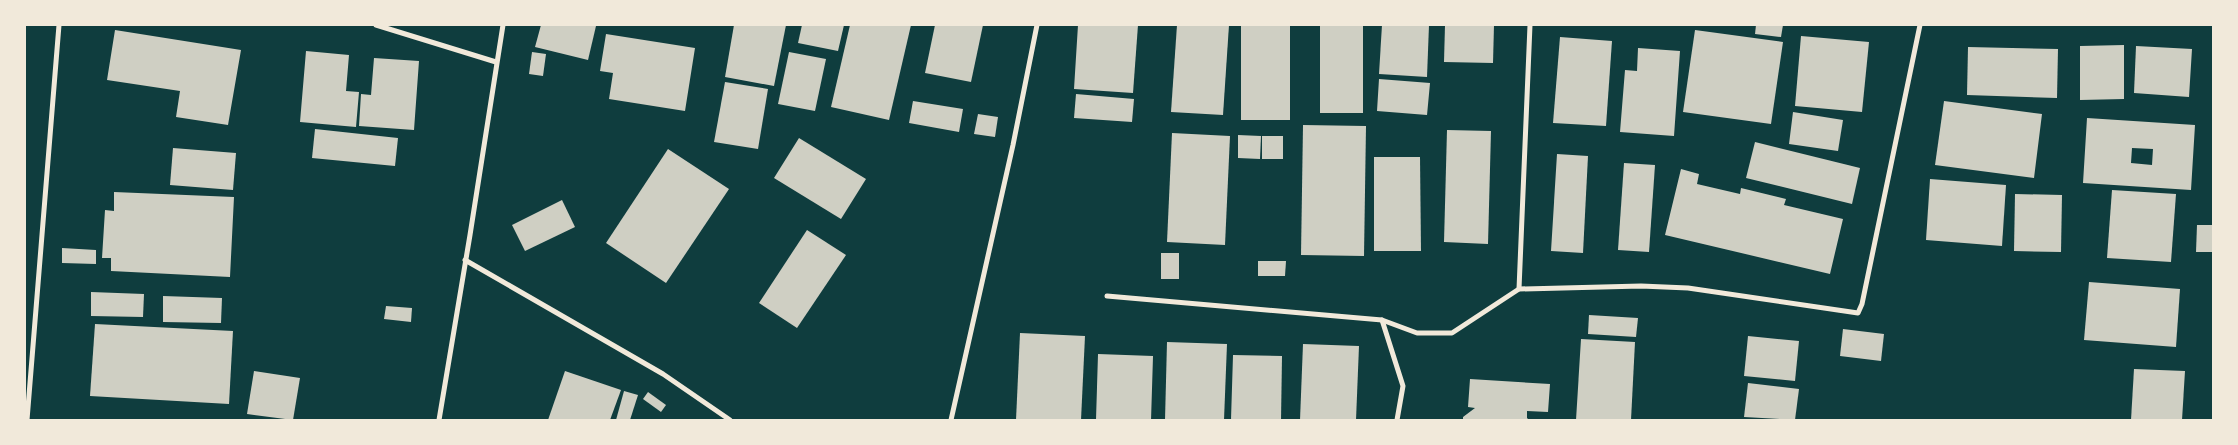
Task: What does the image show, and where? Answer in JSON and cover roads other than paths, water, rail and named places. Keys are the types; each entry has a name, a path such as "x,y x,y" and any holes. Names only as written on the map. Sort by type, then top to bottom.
{"street":[{"path":"27,420 59,25"},
{"path":"376,25 496,62"},
{"path":"438,420 503,25"},
{"path":"951,420 1013,145 1037,25"},
{"path":"1519,289 1530,25"},
{"path":"1107,296 1382,320 1417,333 1452,333 1519,289 1641,286 1688,288 1858,313 1862,304 1920,25"},
{"path":"465,260 664,374 730,420"},
{"path":"1382,320 1403,386 1397,420"}]}
